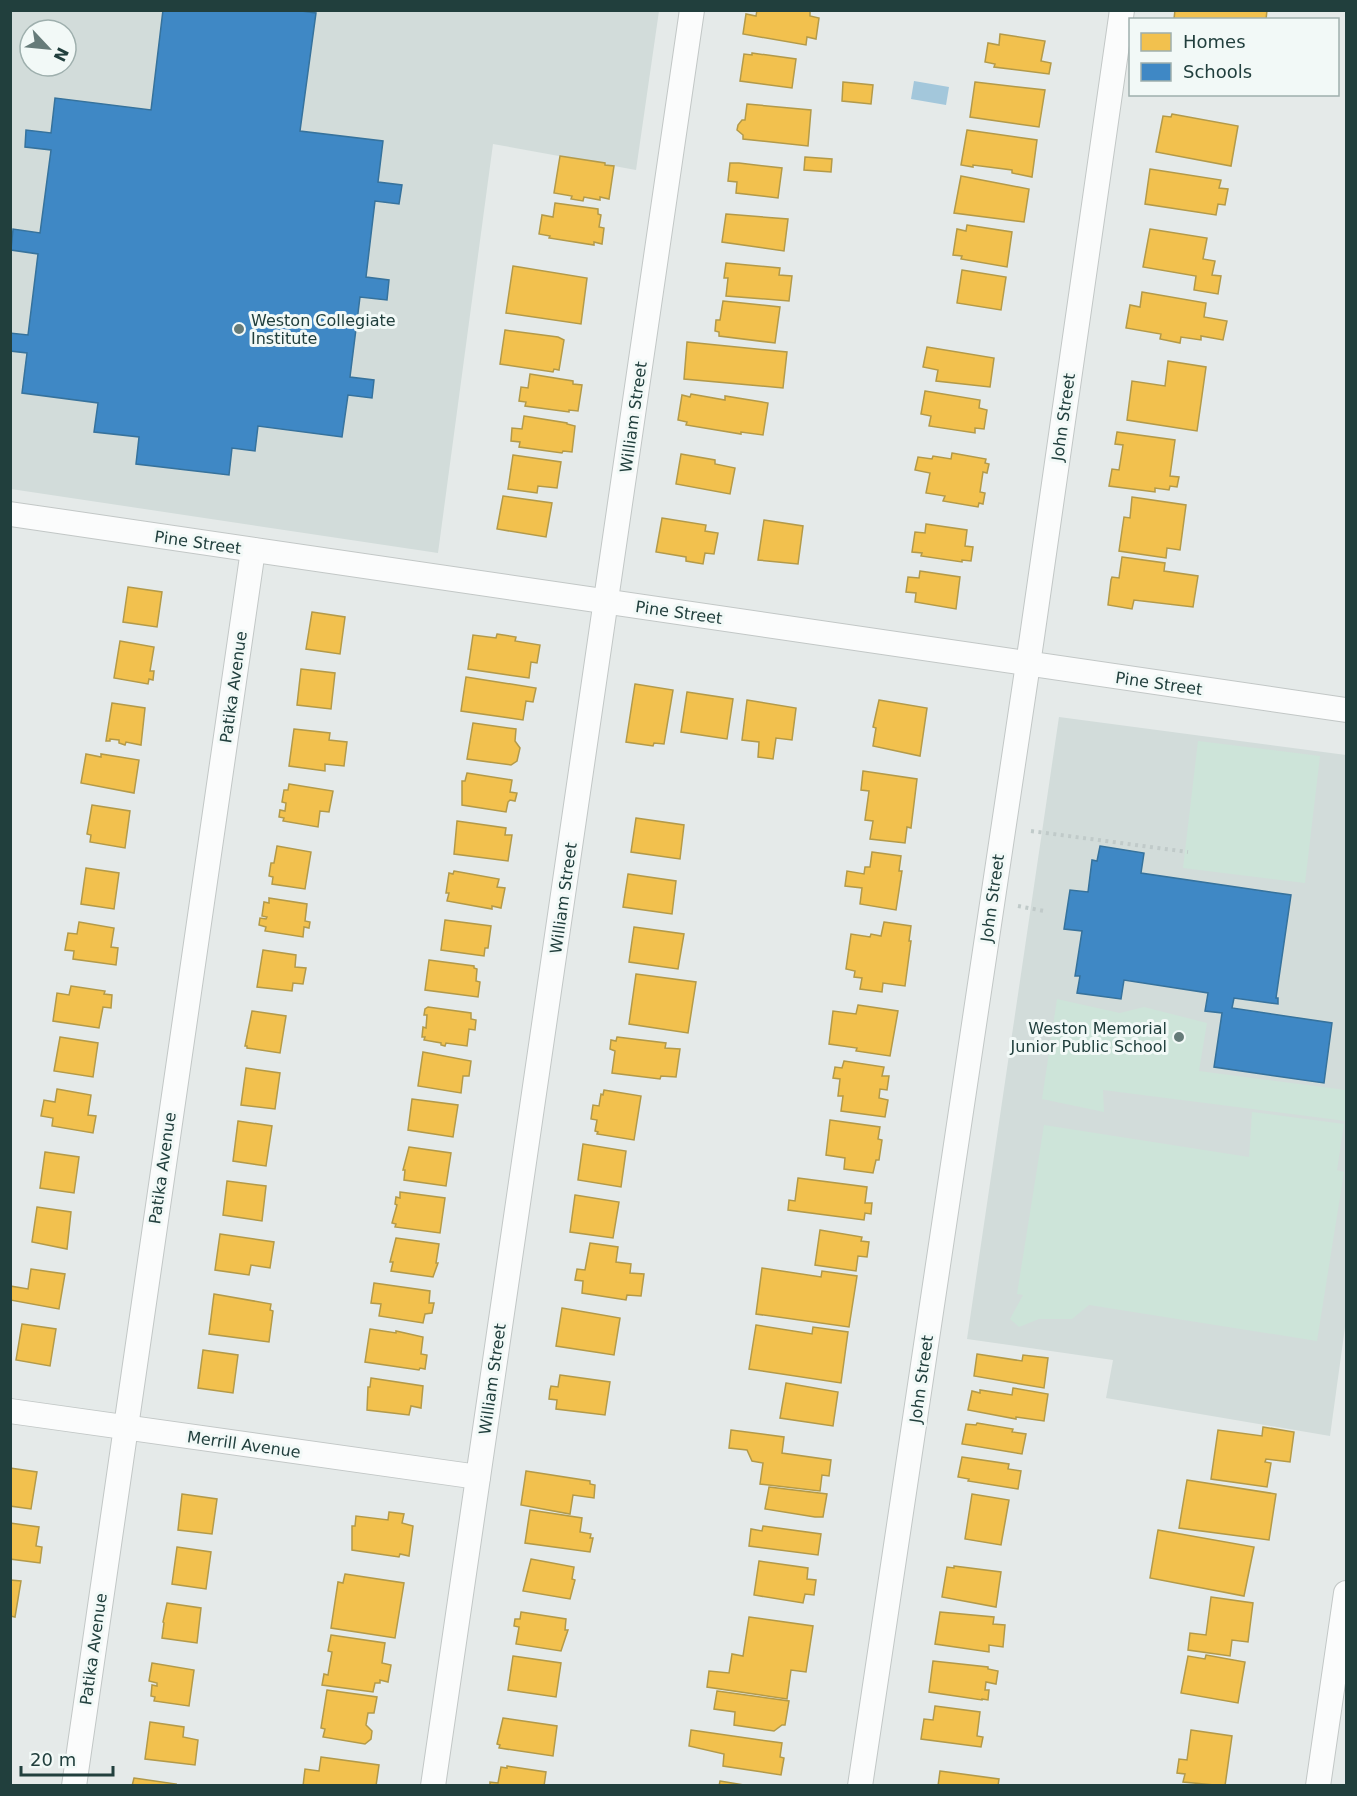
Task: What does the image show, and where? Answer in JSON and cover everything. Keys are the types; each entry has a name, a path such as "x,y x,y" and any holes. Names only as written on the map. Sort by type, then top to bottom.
{"street":[{"name":"William Street","path":"433,1785 692,10"},
{"name":"John Street","path":"860,1785 1122,10"},
{"name":"Pine Street","path":"10,514 1347,711"},
{"name":"Patika Avenue","path":"74,1785 253,550"},
{"name":"Merrill Avenue","path":"10,1411 478,1477"},
{"path":"1318,1785 1347,1593"}],"path":[{"path":"1028,831 1188,852"},
{"path":"1016,906 1044,910"}],"shaded area":[{"name":"Weston Collegiate Institute","path":"10,11 659,11 636,170 493,144 438,553 11,489"},
{"name":"Weston Memorial Junior Public School","path":"1059,717 1346,755 1346,1320 1330,1436 1106,1398 1113,1360 967,1339"}],"green space":[{"path":"1198,741 1320,756 1305,883 1183,868"},
{"path":"1057,999 1120,1013 1144,1007 1207,1023 1199,1071 1346,1090 1346,1121 1103,1090 1104,1112 1042,1099"},
{"path":"1252,1112 1344,1124 1337,1170 1344,1172 1317,1341 1089,1305 1072,1319 1039,1319 1019,1327 1010,1319 1023,1295 1017,1294 1044,1125 1249,1157"}],"water":[{"path":"914,81 949,87 946,105 911,99"}],"building: Homes":[{"path":"757,10 810,10 810,16 819,18 816,39 807,37 806,45 743,34 746,14 756,16"},
{"path":"1175,10 1267,10 1266,18 1174,18"},
{"path":"1000,34 1045,41 1041,61 1051,63 1049,74 994,67 995,64 985,62 988,43 999,45"},
{"path":"752,53 796,59 792,88 740,81 744,54 752,55"},
{"path":"843,82 873,85 871,104 842,101"},
{"path":"975,82 1045,90 1039,127 970,117"},
{"path":"747,104 811,110 808,146 743,139 743,135 737,130 742,120 745,120"},
{"path":"1172,114 1238,126 1231,166 1156,152 1163,116 1171,117"},
{"path":"967,130 1037,140 1032,177 1012,173 1012,170 961,165"},
{"path":"560,156 614,166 609,199 584,197 583,201 571,199 572,196 554,193"},
{"path":"805,157 832,159 831,172 804,170"},
{"path":"730,163 782,168 778,198 736,193 737,182 728,181"},
{"path":"1150,169 1221,180 1219,188 1228,189 1225,205 1218,204 1216,215 1145,204"},
{"path":"961,176 1029,189 1024,222 954,213"},
{"path":"555,203 598,209 598,214 601,215 599,227 604,228 602,244 594,242 594,245 549,238 550,236 539,234 542,215 553,217"},
{"path":"726,214 788,219 784,251 722,242"},
{"path":"967,225 1012,232 1007,267 961,259 962,256 953,255 957,229 966,231"},
{"path":"1150,229 1207,238 1203,259 1215,261 1212,275 1221,276 1218,294 1194,290 1196,276 1143,267"},
{"path":"726,263 780,268 779,275 792,276 789,301 726,296 728,278 724,278"},
{"path":"513,266 587,278 581,324 506,313"},
{"path":"962,270 1006,277 1001,310 957,303"},
{"path":"1142,292 1206,303 1204,317 1227,321 1223,340 1201,336 1201,340 1181,337 1180,343 1160,339 1161,334 1126,328 1130,305 1140,307"},
{"path":"723,301 780,307 775,343 719,336 719,332 715,331 716,320 720,320"},
{"path":"505,330 558,337 564,340 559,370 554,369 553,372 500,364"},
{"path":"687,342 787,352 783,388 684,379"},
{"path":"927,347 994,358 990,387 936,381 938,370 923,367"},
{"path":"1168,361 1206,367 1197,431 1127,420 1132,381 1165,386"},
{"path":"530,374 573,381 573,384 582,385 578,411 569,410 569,412 525,406 526,402 519,401 521,387 528,388"},
{"path":"925,391 980,400 979,408 987,410 984,429 975,428 975,433 929,426 931,416 921,414"},
{"path":"691,394 725,400 725,396 768,403 763,435 741,432 741,434 686,425 687,422 678,420 682,395 690,397"},
{"path":"524,416 575,426 572,452 563,451 562,453 519,447 520,442 511,441 512,428 522,429"},
{"path":"1117,432 1175,440 1170,476 1179,477 1177,487 1170,486 1169,490 1155,488 1155,492 1109,486 1112,469 1119,470 1123,445 1115,444"},
{"path":"952,453 986,459 985,463 989,464 987,473 983,472 980,492 985,493 983,504 979,503 978,507 943,501 945,496 926,493 930,473 915,470 918,457 932,459 933,456 951,459"},
{"path":"681,454 715,460 715,464 735,468 730,494 676,484"},
{"path":"513,455 561,462 557,488 538,486 537,493 508,489"},
{"path":"503,496 552,503 546,537 497,529"},
{"path":"1132,497 1186,505 1180,550 1167,548 1166,558 1119,551 1124,517 1130,518"},
{"path":"662,518 706,525 705,531 718,533 714,554 705,553 703,564 686,561 686,557 656,552"},
{"path":"764,520 803,526 798,564 758,560"},
{"path":"926,524 967,530 965,546 973,547 971,561 962,560 962,562 921,556 922,553 912,552 915,532 925,533"},
{"path":"1122,557 1165,563 1164,571 1198,576 1193,607 1134,600 1132,609 1108,605 1111,580 1112,577 1119,578"},
{"path":"920,571 960,577 956,609 915,602 916,593 906,592 908,577 919,578"},
{"path":"128,587 162,592 157,627 123,622"},
{"path":"312,612 345,617 340,654 306,649"},
{"path":"497,634 516,637 515,641 540,645 537,663 531,662 529,678 468,669 473,635 496,638"},
{"path":"120,641 154,647 150,671 154,671 153,680 149,679 148,684 114,678"},
{"path":"301,669 335,673 331,709 297,705"},
{"path":"466,677 536,688 533,702 526,701 523,720 461,711"},
{"path":"635,684 673,690 664,744 654,743 653,746 626,742"},
{"path":"687,692 733,699 727,739 681,732"},
{"path":"747,700 796,708 792,740 776,738 773,759 758,757 759,742 742,740"},
{"path":"879,700 927,708 920,756 873,746 876,728 873,727"},
{"path":"112,703 145,708 141,745 126,742 125,745 119,743 119,740 106,741"},
{"path":"473,723 516,729 515,741 520,748 517,761 511,765 467,759"},
{"path":"294,729 330,733 329,740 347,742 344,766 325,764 325,771 289,766"},
{"path":"86,754 139,760 134,793 81,783"},
{"path":"863,771 917,779 911,828 907,827 905,843 870,839 873,821 865,820 869,791 861,790"},
{"path":"467,773 512,780 510,792 517,793 515,801 508,802 506,812 462,805 462,781 465,781"},
{"path":"289,784 333,791 329,812 320,811 318,827 283,821 284,818 279,817 280,810 285,811 286,803 282,802 284,790 288,790"},
{"path":"92,805 130,811 125,848 90,842 91,835 87,834"},
{"path":"636,818 684,825 680,859 631,852"},
{"path":"457,821 506,828 505,835 512,835 508,861 454,854"},
{"path":"277,846 311,852 305,889 272,884 273,877 269,876"},
{"path":"872,852 901,856 899,871 902,871 896,910 860,904 862,888 845,886 847,871 864,874 865,867 870,867"},
{"path":"86,868 119,873 114,909 81,904"},
{"path":"454,871 499,879 497,887 505,888 501,908 492,906 492,909 447,901 449,873 453,874"},
{"path":"628,874 676,881 672,914 623,907"},
{"path":"269,898 307,904 305,921 310,922 309,928 304,927 303,937 265,931 266,927 259,925 260,918 266,919 267,917 262,916 264,902 269,903"},
{"path":"445,920 491,926 488,948 485,948 484,956 441,950"},
{"path":"79,922 114,928 111,947 118,948 116,965 73,959 74,951 65,950 68,933 77,934"},
{"path":"884,922 911,926 905,986 883,983 882,992 860,989 862,978 854,977 855,971 846,969 851,934 881,936"},
{"path":"634,927 684,934 678,969 629,962"},
{"path":"263,950 296,955 295,967 306,968 303,984 293,983 292,991 257,987"},
{"path":"429,960 474,966 477,969 476,981 480,982 478,997 425,990"},
{"path":"636,974 696,982 688,1033 629,1024"},
{"path":"71,986 105,991 104,994 112,995 111,1008 103,1007 99,1028 53,1021 57,993 69,995"},
{"path":"858,1005 898,1011 890,1056 829,1044 833,1011 856,1014"},
{"path":"428,1007 471,1013 471,1019 476,1020 475,1030 469,1029 467,1046 446,1043 445,1046 424,1040 423,1027 426,1028 427,1015 424,1015"},
{"path":"252,1011 286,1016 280,1053 245,1046"},
{"path":"60,1037 98,1043 93,1077 54,1071"},
{"path":"617,1037 666,1043 665,1048 680,1049 676,1077 661,1076 660,1079 612,1073 615,1051 610,1049 611,1040 616,1041"},
{"path":"423,1052 471,1061 469,1076 463,1076 461,1093 418,1086"},
{"path":"844,1061 884,1067 882,1076 889,1076 887,1090 880,1089 879,1098 888,1100 885,1117 841,1111 843,1096 838,1096 840,1079 833,1078 835,1067 842,1068"},
{"path":"246,1068 280,1073 275,1109 241,1105"},
{"path":"57,1089 91,1095 88,1115 96,1116 93,1133 52,1126 53,1118 41,1116 44,1100 55,1102"},
{"path":"604,1090 641,1096 634,1140 597,1134 598,1132 595,1131 597,1120 591,1119 593,1105 599,1106"},
{"path":"412,1099 458,1105 453,1137 408,1130"},
{"path":"830,1120 880,1127 878,1139 882,1140 879,1160 876,1160 873,1173 844,1169 845,1158 826,1155"},
{"path":"238,1121 272,1126 266,1166 233,1161"},
{"path":"583,1144 626,1151 621,1187 578,1180"},
{"path":"409,1147 451,1153 446,1186 404,1180 405,1170 403,1170"},
{"path":"45,1152 79,1157 74,1193 40,1188"},
{"path":"798,1178 867,1187 865,1203 872,1203 871,1214 865,1213 864,1220 788,1210 789,1200 795,1201"},
{"path":"227,1181 266,1186 262,1221 223,1215"},
{"path":"400,1192 445,1198 440,1233 395,1227 396,1224 392,1223 397,1205 395,1204 396,1197 400,1198"},
{"path":"575,1195 619,1202 613,1238 570,1232"},
{"path":"37,1207 71,1212 67,1249 32,1242"},
{"path":"820,1230 862,1237 861,1241 869,1242 867,1257 858,1256 856,1271 815,1265"},
{"path":"220,1234 274,1242 270,1268 251,1265 249,1275 215,1270"},
{"path":"396,1238 439,1244 436,1263 438,1263 433,1277 391,1271 393,1262 390,1262"},
{"path":"590,1243 618,1247 616,1262 631,1264 630,1273 644,1274 641,1296 627,1295 626,1300 582,1293 583,1281 575,1280 577,1269 585,1270"},
{"path":"762,1268 821,1277 822,1271 857,1276 849,1327 756,1314"},
{"path":"31,1269 65,1274 59,1309 10,1300 10,1286 28,1289"},
{"path":"374,1283 430,1291 429,1303 434,1303 432,1313 425,1314 423,1323 379,1316 381,1304 371,1303"},
{"path":"214,1294 271,1304 270,1310 273,1311 269,1342 209,1334"},
{"path":"562,1308 620,1318 614,1355 556,1346"},
{"path":"22,1324 56,1329 50,1366 16,1360"},
{"path":"756,1325 812,1334 813,1327 848,1332 841,1383 749,1369"},
{"path":"370,1329 396,1333 396,1331 423,1337 421,1354 427,1355 425,1369 365,1362"},
{"path":"203,1350 238,1355 233,1393 198,1388"},
{"path":"977,1354 1022,1361 1023,1355 1048,1358 1044,1388 974,1376"},
{"path":"560,1375 610,1382 605,1415 556,1409 557,1400 549,1399 550,1390 551,1386 558,1387"},
{"path":"371,1378 423,1386 421,1408 411,1406 409,1415 367,1410 368,1387 370,1387"},
{"path":"786,1383 838,1392 833,1426 780,1418"},
{"path":"1013,1388 1048,1394 1044,1421 1016,1417 1016,1419 968,1410 972,1391 1012,1395"},
{"path":"977,1423 1013,1429 1012,1432 1026,1434 1022,1454 962,1444 966,1424 976,1425"},
{"path":"1263,1427 1294,1432 1290,1462 1266,1459 1265,1462 1271,1463 1267,1487 1211,1479 1218,1430 1262,1436"},
{"path":"731,1430 784,1437 782,1453 831,1460 829,1476 822,1475 820,1491 760,1484 763,1463 752,1461 747,1450 729,1448"},
{"path":"962,1457 1009,1464 1008,1469 1021,1471 1018,1489 968,1481 969,1479 958,1477"},
{"path":"10,1468 37,1472 31,1509 10,1506"},
{"path":"526,1471 590,1481 590,1484 595,1485 594,1498 573,1495 570,1514 521,1505"},
{"path":"1187,1480 1276,1494 1269,1540 1179,1528"},
{"path":"769,1487 827,1494 823,1517 765,1509"},
{"path":"182,1494 217,1499 212,1534 178,1530"},
{"path":"972,1494 1009,1500 1001,1545 965,1539"},
{"path":"530,1510 582,1518 580,1532 591,1534 590,1538 593,1538 590,1552 525,1543"},
{"path":"389,1512 404,1514 402,1523 413,1526 409,1556 400,1554 399,1557 352,1550 352,1526 355,1526 356,1516 388,1520"},
{"path":"10,1523 39,1527 36,1546 42,1547 40,1563 10,1559"},
{"path":"763,1526 821,1534 818,1555 749,1546 751,1529 762,1531"},
{"path":"1158,1530 1254,1547 1244,1596 1150,1578"},
{"path":"177,1547 211,1552 206,1589 172,1584"},
{"path":"531,1559 574,1567 572,1579 575,1580 570,1599 523,1591"},
{"path":"759,1561 808,1568 807,1579 816,1580 814,1595 805,1594 803,1603 754,1595"},
{"path":"954,1566 1001,1572 996,1607 942,1597 947,1567 954,1568"},
{"path":"345,1574 404,1583 395,1638 331,1628 338,1582 343,1583"},
{"path":"10,1580 21,1581 15,1617 10,1616"},
{"path":"1211,1597 1253,1603 1248,1642 1232,1640 1230,1656 1188,1650 1190,1633 1206,1635"},
{"path":"167,1603 201,1608 197,1643 162,1638"},
{"path":"521,1612 566,1619 565,1630 568,1630 561,1651 516,1644 519,1627 514,1626 515,1619 520,1619"},
{"path":"940,1612 994,1617 993,1624 1005,1625 1003,1647 989,1645 989,1652 935,1644"},
{"path":"749,1617 813,1626 806,1672 791,1670 787,1699 707,1687 709,1671 729,1673 732,1654 743,1656"},
{"path":"331,1635 385,1643 382,1663 391,1665 388,1682 380,1680 380,1683 375,1683 373,1692 322,1685 324,1674 328,1675 332,1652 328,1651"},
{"path":"1206,1655 1245,1662 1238,1703 1181,1693 1188,1656 1205,1659"},
{"path":"513,1656 561,1663 556,1697 508,1690"},
{"path":"933,1661 988,1667 988,1669 998,1671 996,1684 986,1682 985,1690 989,1690 988,1700 929,1692"},
{"path":"152,1663 194,1670 189,1706 154,1701 155,1697 151,1696 152,1685 157,1686 157,1683 149,1681"},
{"path":"327,1690 377,1697 374,1713 368,1713 366,1725 372,1731 371,1739 365,1744 323,1737 325,1729 321,1728"},
{"path":"717,1691 789,1701 785,1725 774,1731 734,1725 735,1712 714,1709"},
{"path":"935,1706 980,1712 977,1736 983,1737 981,1747 921,1739 924,1719 933,1720"},
{"path":"503,1718 557,1726 553,1756 499,1748 500,1745 497,1744"},
{"path":"150,1722 184,1727 183,1737 198,1740 195,1765 145,1759"},
{"path":"691,1730 782,1743 780,1757 784,1758 781,1775 723,1766 724,1754 689,1746"},
{"path":"1191,1730 1232,1736 1225,1786 1183,1782 1185,1774 1177,1773 1179,1759 1187,1760"},
{"path":"321,1757 379,1765 376,1786 303,1786 305,1769 319,1771"},
{"path":"507,1766 546,1772 544,1786 490,1786 490,1782 498,1783 501,1767 507,1768"},
{"path":"940,1771 999,1779 998,1786 938,1786"},
{"path":"134,1778 176,1784 175,1786 132,1786"},
{"path":"720,1781 750,1786 719,1786"}],"building: Schools":[{"path":"163,10 294,10 316,13 300,131 383,141 378,182 402,185 399,204 375,201 366,277 389,280 387,300 360,297 350,377 374,380 372,398 348,395 342,437 258,426 255,451 232,448 229,475 136,464 139,437 94,432 98,403 22,393 27,353 10,351 10,333 28,335 38,254 11,250 13,229 40,233 51,150 25,147 26,130 51,133 55,98 151,110"},
{"path":"1100,846 1144,853 1141,873 1291,895 1276,998 1278,998 1278,1004 1234,998 1232,1008 1332,1023 1324,1083 1214,1067 1222,1013 1205,1011 1208,993 1124,980 1121,999 1077,993 1080,976 1075,976 1082,931 1064,929 1070,890 1088,892 1092,860 1097,861"}],"place":[{"name":"Weston Collegiate Institute","path":"239,329"},
{"name":"Weston Memorial Junior Public School","path":"1179,1037"}]}
